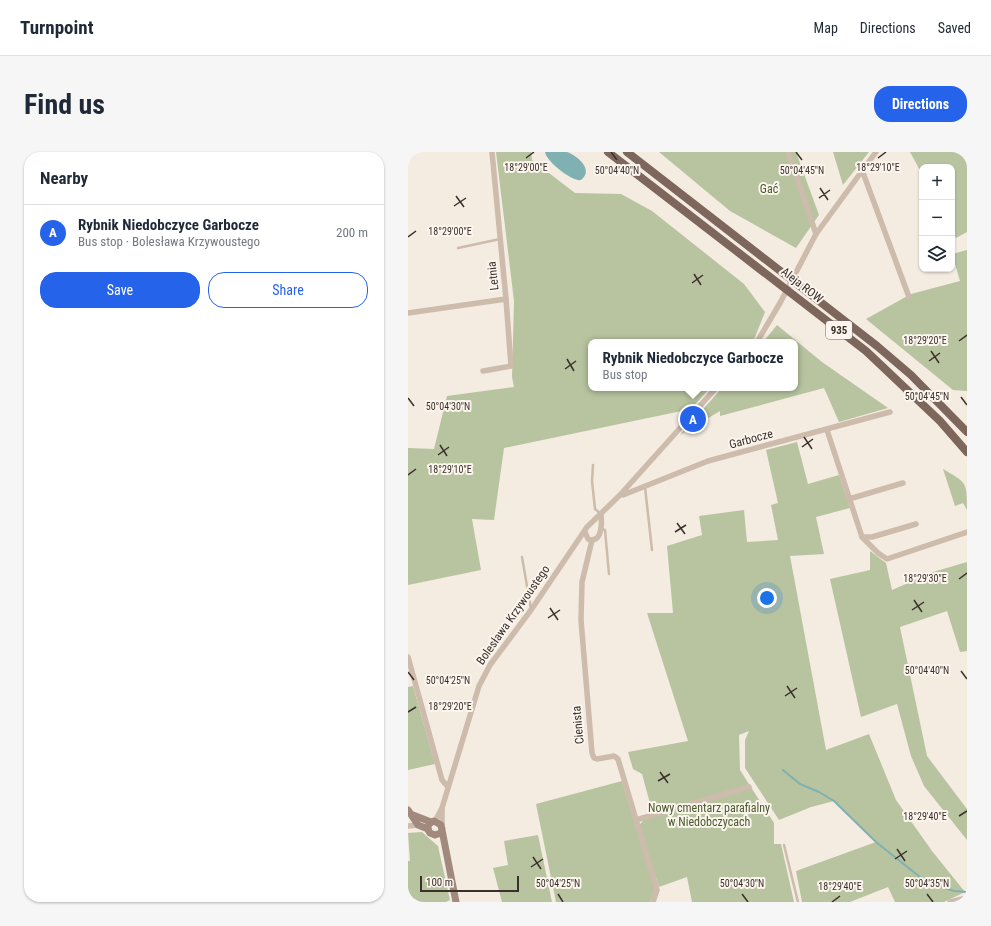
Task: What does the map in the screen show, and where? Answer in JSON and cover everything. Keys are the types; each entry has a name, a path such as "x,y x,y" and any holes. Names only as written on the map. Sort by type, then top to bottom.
{"main road":[{"name":"Aleja ROW","path":"608,152 866,351 940,421 967,452"},
{"name":"Aleja ROW","path":"627,152 877,346 911,375 967,432"}],"street":[{"name":"Letnia","path":"408,313 506,299 492,152"},
{"path":"788,152 816,234"},
{"path":"759,339 780,303 816,234 876,152"},
{"path":"862,170 909,297"},
{"path":"483,371 511,366 506,299"},
{"path":"601,515 599,537 590,539 585,532 587,527 591,525 620,495 713,391"},
{"name":"Garbocze","path":"620,495 708,461 890,412"},
{"path":"827,430 862,537 878,553 887,559 967,532"},
{"path":"849,498 903,483"},
{"path":"862,537 872,537 916,524"},
{"path":"591,525 596,526 599,530"},
{"name":"Bolesława Krzywoustego","path":"442,828 442,808 482,680 490,665 531,610 585,532"},
{"name":"Bolesława Krzywoustego","path":"572,551 590,539"},
{"name":"Cienista","path":"590,539 582,582 581,620 592,753 594,758 597,759 614,756 618,760 657,890 653,902"},
{"path":"408,657 442,780 448,788"},
{"path":"636,820 749,788"},
{"name":"Bolesława Krzywoustego","path":"433,821 442,808"},
{"path":"410,812 433,821 442,828 456,902"},
{"path":"410,812 418,825 435,835 446,851"},
{"path":"428,830 433,821"},
{"path":"408,826 418,825"},
{"path":"435,835 440,833 442,828"},
{"path":"950,902 967,898"}],"lane":[{"path":"458,248 500,239"},
{"path":"593,465 592,480 595,509 601,515"},
{"path":"645,486 652,550"},
{"path":"599,530 605,530 609,574"},
{"path":"522,558 531,610"},
{"path":"784,845 798,902"}],"green space":[{"path":"496,152 531,152 532,160 575,193 621,194 652,211 744,284 765,312 754,339 588,339 588,391 707,391 691,409 504,448 494,520 472,519 481,570 408,585 408,448 434,449 447,396 514,387 512,377 514,301"},
{"name":"Gać","path":"659,152 796,152 819,215 796,248 730,211"},
{"path":"833,152 869,152 843,185"},
{"path":"910,152 967,152 967,232 956,238 955,236 955,164 919,164 919,168"},
{"path":"967,250 967,391 953,390 866,319 911,294 960,281 955,264 955,253"},
{"path":"777,325 794,339 765,339"},
{"path":"798,342 822,362 888,408 839,422 824,388 720,416 720,411 680,435 719,391 798,391"},
{"name":"Nowy cmentarz parafialny w Niedobczycach","path":"797,442 808,484 839,475 850,508 816,517 824,554 790,556 826,750 869,734 896,800 932,851 965,892 944,902 895,902 888,887 850,902 802,902 796,871 876,842 834,801 811,807 779,820 745,768 745,740 749,731 739,735 740,770 774,823 774,844 781,844 794,902 692,902 687,877 659,887 639,825 643,821 642,816 658,812 656,806 651,807 642,774 633,769 628,752 688,741 647,613 673,613 667,546 702,535 699,516 744,510 747,542 778,540 771,505 778,503 766,450"},
{"path":"943,469 957,477 964,484 967,494 967,510 963,503 955,506"},
{"path":"870,551 886,563 892,590 933,572 967,562 967,651 960,652 947,611 900,627 927,756 967,809 967,840 924,786 911,756 897,704 861,717 830,579 870,570"},
{"path":"413,686 435,764 408,770 408,687"},
{"path":"622,781 655,890 650,902 556,902 536,804"},
{"path":"422,832 438,846 450,900 446,902 408,902 408,861 410,861 408,833"},
{"path":"538,835 552,902 502,902 493,868 508,865 504,841"}],"water":[{"path":"545,152 567,152 576,157 585,168 585,176 581,180 572,178 554,165 546,156"}],"waterway":[{"path":"783,770 800,784 819,792 834,801 876,842 925,881 954,891 967,892"}],"place":[{"name":"Rybnik Niedobczyce Garbocze","path":"693,419"}]}
